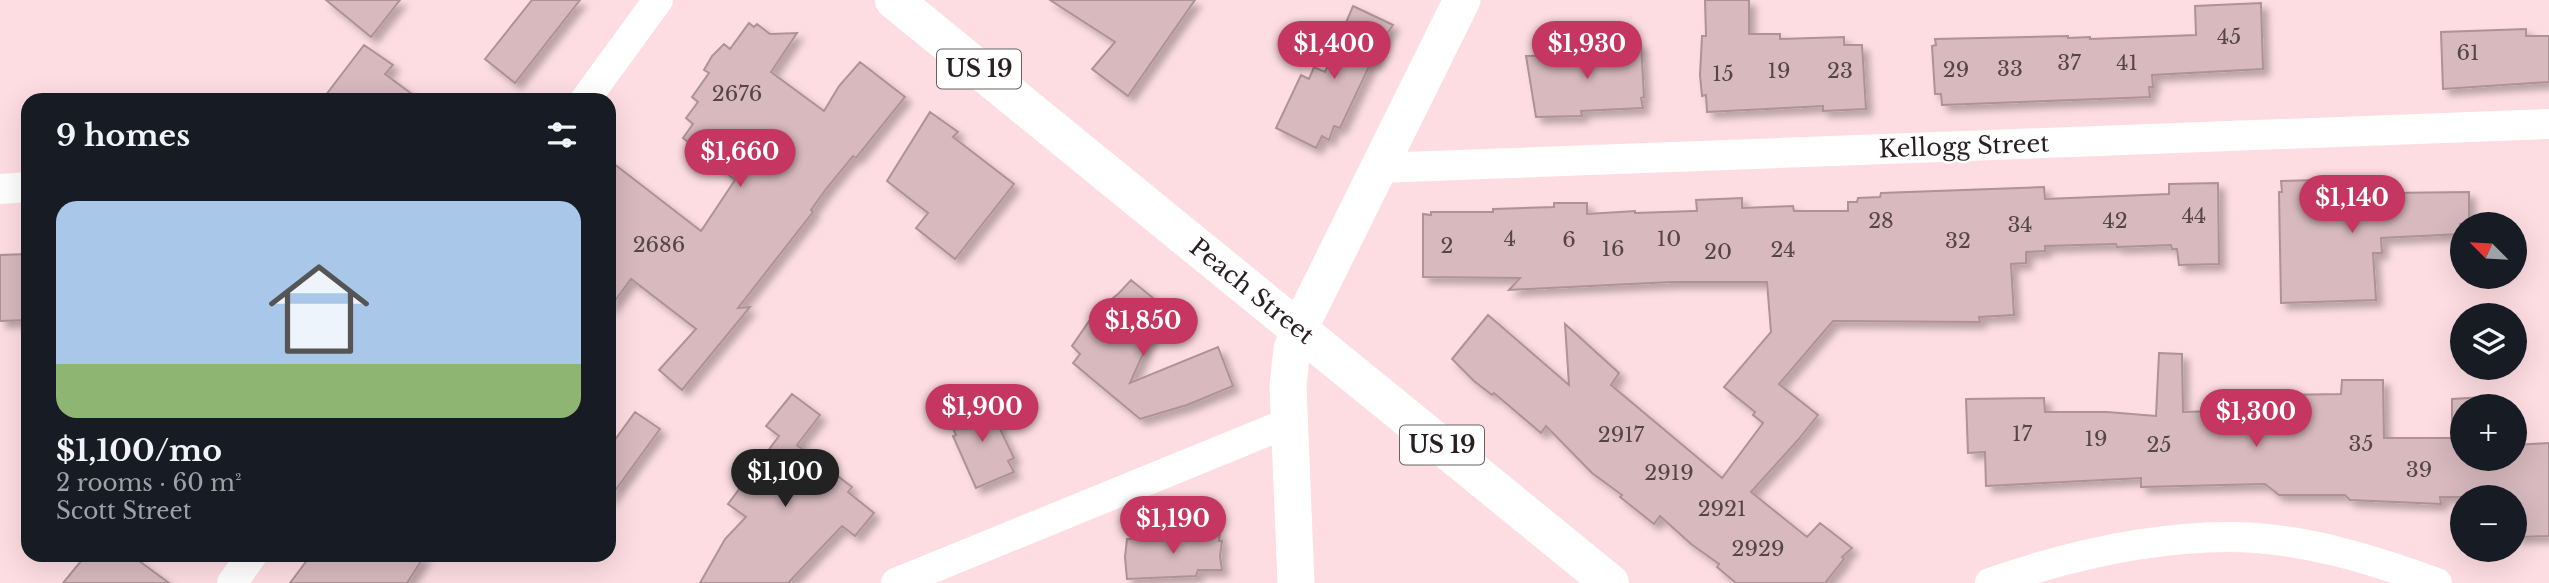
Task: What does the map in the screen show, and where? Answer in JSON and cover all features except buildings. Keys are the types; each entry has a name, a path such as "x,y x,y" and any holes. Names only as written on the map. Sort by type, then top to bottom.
{"main road":[{"name":"Peach Street","path":"894,0 1610,583"}],"street":[{"path":"590,93 658,0"},
{"path":"1296,583 1289,368 1299,329 1462,0"},
{"name":"Kellogg Street","path":"1379,168 2549,124"},
{"path":"0,189 21,188"},
{"path":"896,583 1290,422"},
{"path":"1990,583 2035,567 2125,546 2180,539 2232,537 2285,542 2342,552 2437,583"},
{"path":"232,583 247,562"}]}
